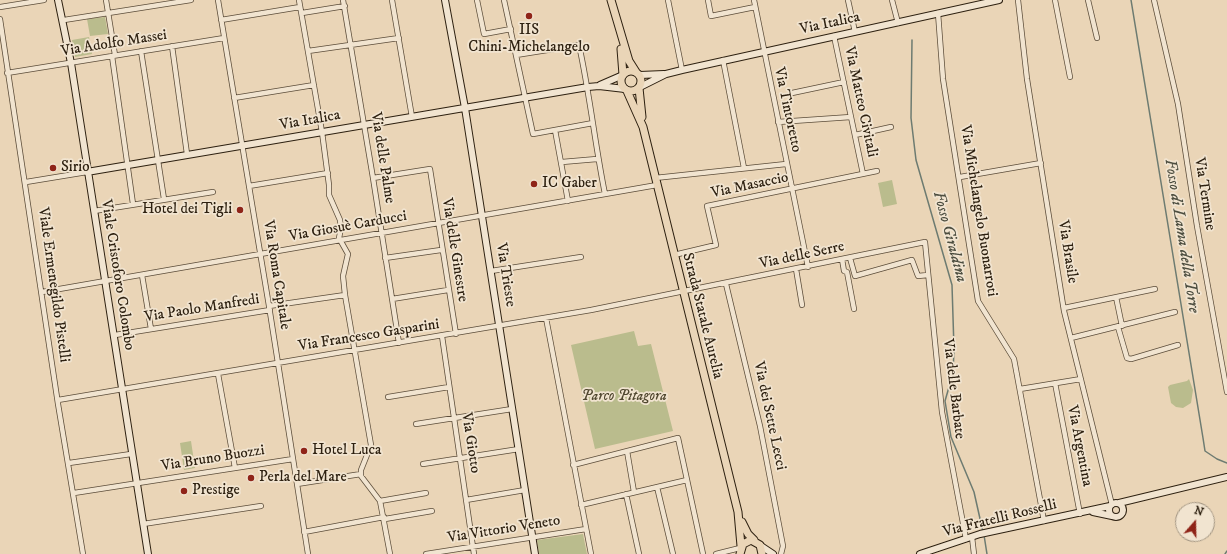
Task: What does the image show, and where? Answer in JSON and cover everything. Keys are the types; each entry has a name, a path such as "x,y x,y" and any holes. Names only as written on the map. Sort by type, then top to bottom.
{"main road":[{"path":"611,0 620,35 629,61 641,81 639,87 631,92 626,90 621,84 623,75 620,35"},
{"path":"623,75 629,71 638,74"},
{"name":"Strada Statale Aurelia","path":"639,87 643,127 738,512 745,530 761,546"},
{"name":"Strada Statale Aurelia","path":"626,90 643,127"},
{"name":"Strada Statale Aurelia","path":"738,512 740,549"},
{"path":"740,549 746,541 754,540"},
{"path":"761,546 762,554"}],"street":[{"path":"0,7 44,0"},
{"name":"Viale Cristoforo Colombo","path":"58,0 64,20 71,63 87,172 115,335 131,454 148,554"},
{"path":"106,0 126,165 133,204"},
{"name":"Via Adolfo Massei","path":"64,20 191,0"},
{"name":"Via Roma Capitale","path":"218,0 308,554"},
{"path":"300,0 322,132 328,174 329,195 340,220 341,228 339,238 348,254 344,276 345,294 371,445 361,474"},
{"name":"Via delle Palme","path":"344,0 374,178 399,343"},
{"path":"392,0 412,117"},
{"name":"Via Trieste","path":"445,0 465,108 535,554"},
{"path":"477,0 484,34 511,29"},
{"path":"504,0 533,134 593,123"},
{"path":"668,0 682,70"},
{"path":"708,0 711,16 755,7"},
{"name":"Via Tintoretto","path":"754,0 763,51 808,267"},
{"path":"848,0 855,32"},
{"path":"892,0 898,23"},
{"name":"Via Italica","path":"639,87 666,74 723,60 999,0"},
{"name":"Via Brasile","path":"1018,0 1027,79 1064,308 1111,505"},
{"path":"1055,0 1070,77"},
{"path":"1088,0 1097,38"},
{"name":"Via Termine","path":"1154,0 1178,104 1197,226 1227,392"},
{"path":"302,13 345,6"},
{"path":"221,20 300,7"},
{"name":"Via Michelangelo Buonarroti","path":"938,13 942,61 978,301 1014,360 1044,521"},
{"name":"Viale Ermenegildo Pistelli","path":"0,19 7,73 26,182 58,400 83,554"},
{"name":"Via Matteo Civitali","path":"834,36 863,174"},
{"name":"Via Adolfo Massei","path":"7,73 224,38"},
{"path":"308,51 399,38"},
{"path":"516,55 579,45 588,87 597,159 605,194"},
{"path":"172,46 187,154"},
{"path":"141,51 164,199"},
{"path":"723,60 744,168"},
{"name":"Via Italica","path":"638,74 666,74"},
{"name":"Via Italica","path":"599,86 623,75"},
{"path":"792,93 844,82"},
{"path":"234,98 314,85"},
{"name":"Via Italica","path":"26,182 588,87 599,86 626,90"},
{"path":"778,122 851,117"},
{"path":"855,135 891,127"},
{"path":"555,130 562,162 567,201"},
{"path":"562,162 597,159"},
{"path":"960,177 1041,163"},
{"name":"Via Giosuè Carducci","path":"42,292 567,201 605,194 656,181 744,168 786,164"},
{"name":"Via delle Ginestre","path":"374,178 430,169 441,250 456,334"},
{"name":"Via Masaccio","path":"674,255 716,245 707,206 877,171"},
{"path":"249,186 328,174"},
{"path":"94,211 213,192"},
{"name":"Via delle Serre","path":"684,292 925,242"},
{"name":"Via delle Barbate","path":"925,242 942,412 968,538 974,554"},
{"path":"385,258 441,250"},
{"path":"491,271 581,257"},
{"path":"850,258 855,276 912,260 918,276 928,275"},
{"path":"842,260 844,271 848,272 854,309"},
{"path":"796,269 802,305"},
{"path":"142,275 151,329"},
{"name":"Via dei Sette Lecci","path":"726,284 762,433 782,546 781,554"},
{"path":"1064,308 1154,289"},
{"path":"392,299 448,290"},
{"name":"Via Francesco Gasparini","path":"58,400 456,334 684,292"},
{"name":"Via Paolo Manfredi","path":"115,335 345,294"},
{"path":"1116,297 1120,326 1127,358 1131,360 1178,345"},
{"path":"1071,338 1175,312"},
{"path":"546,318 591,554"},
{"name":"Via Giotto","path":"442,336 474,554"},
{"path":"218,374 235,468"},
{"path":"1020,390 1081,379"},
{"name":"Via Argentina","path":"1055,383 1080,514"},
{"path":"388,396 449,387"},
{"path":"416,424 512,409"},
{"path":"573,465 678,438 703,554"},
{"path":"423,464 519,449"},
{"path":"627,451 634,492"},
{"path":"69,463 131,454"},
{"name":"Via Bruno Buozzi","path":"74,493 293,459"},
{"path":"297,484 361,474"},
{"path":"361,474 380,501 390,554"},
{"path":"1112,516 1109,510 1111,505 1227,477"},
{"path":"581,505 687,480"},
{"path":"657,487 673,554"},
{"path":"466,500 525,490"},
{"path":"380,501 426,493"},
{"path":"626,494 639,554"},
{"path":"1087,512 1116,518 1121,516 1124,510 1148,496"},
{"path":"1119,503 1124,510"},
{"name":"Via Fratelli Rosselli","path":"920,554 980,534 1080,514 1111,505"},
{"path":"143,524 261,506"},
{"path":"304,532 432,511"},
{"name":"Via Vittorio Veneto","path":"426,554 586,529"},
{"path":"761,546 773,554"},
{"path":"716,554 740,549"}],"green space":[{"path":"105,17 108,34 90,36 87,19"},
{"path":"89,37 92,54 75,57 72,40"},
{"path":"892,180 897,204 883,207 878,183"},
{"name":"Parco Pitagora","path":"634,331 638,346 651,344 673,431 595,449 571,345"},
{"path":"1189,379 1193,390 1191,403 1183,408 1176,407 1171,403 1168,387"},
{"path":"191,441 195,468 184,470 180,443"},
{"path":"583,534 587,554 539,554 537,540"}],"waterway":[{"name":"Fosso di Lama della Torre","path":"1131,0 1205,451 1217,459 1227,463"},
{"name":"Fosso Giraldina","path":"912,40 911,118 916,160 952,285 954,349 953,373 945,401 951,437 974,492 983,532"},
{"name":"Fosso Giraldina","path":"984,535 987,554"}],"place":[{"name":"IIS Chini-Michelangelo","path":"529,16"},
{"name":"Sirio","path":"53,168"},
{"name":"IC Gaber","path":"534,184"},
{"name":"Hotel dei Tigli","path":"240,210"},
{"name":"Hotel Luca","path":"304,451"},
{"name":"Perla del Mare","path":"251,478"},
{"name":"Prestige","path":"184,491"}]}
